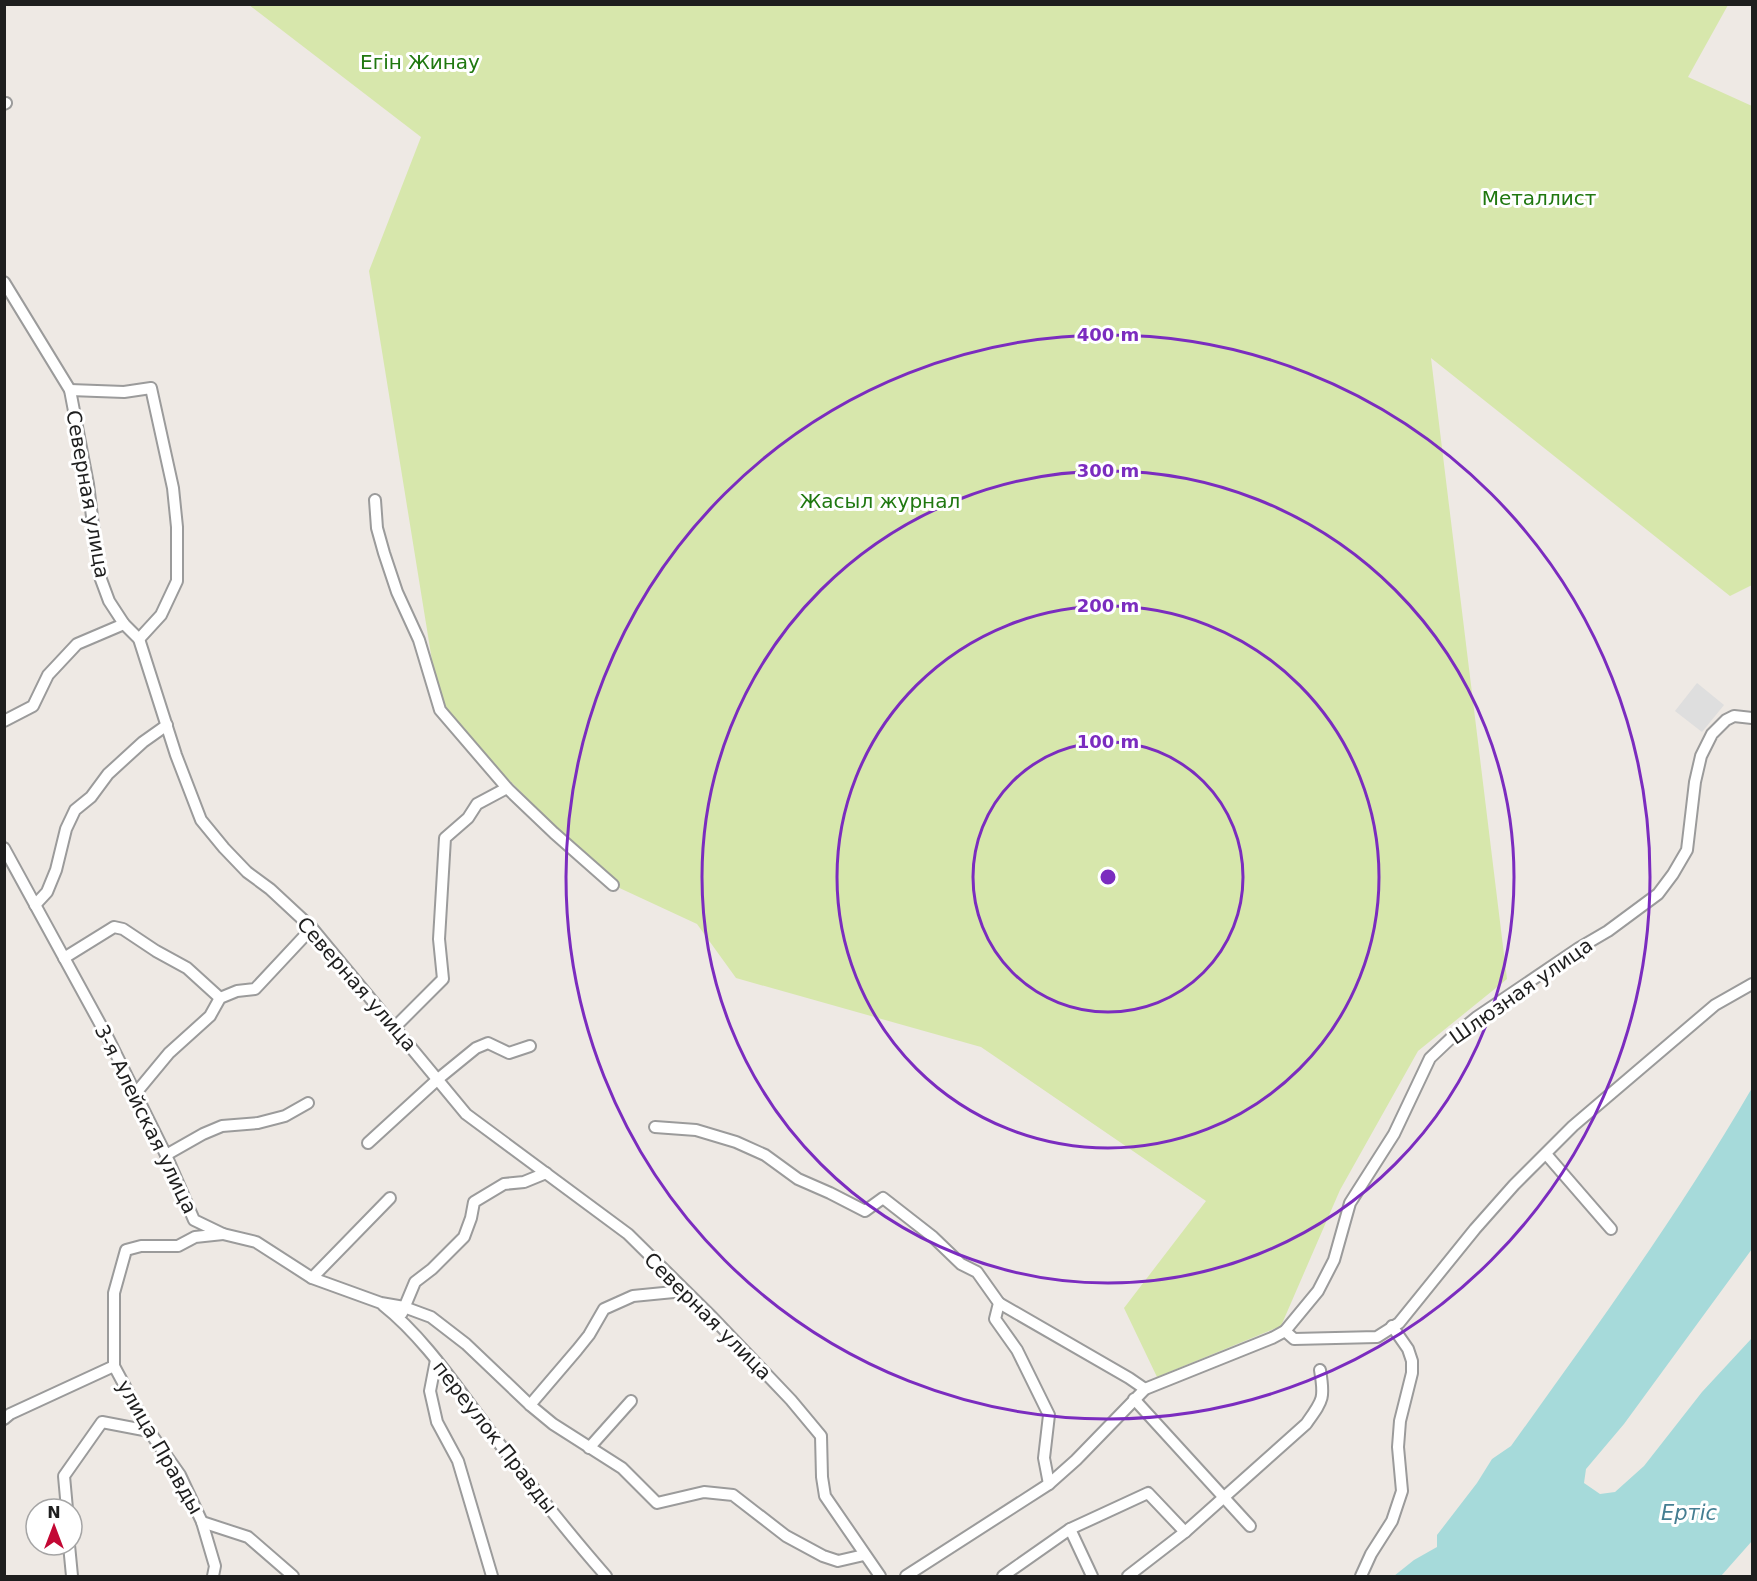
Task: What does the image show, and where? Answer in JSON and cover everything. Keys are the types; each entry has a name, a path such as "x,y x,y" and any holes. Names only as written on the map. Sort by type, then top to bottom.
{"street":[{"name":"Северная улица","path":"4,282 70,390 88,484 99,574 109,601 124,624 139,639 176,755 201,820 247,872 270,889 312,928 466,1114 628,1234 791,1400 821,1436 825,1496 880,1576"},
{"path":"70,390 124,392 151,388 173,488 177,526 177,581 160,615 139,639"},
{"path":"375,500 377,528 384,553 397,592 419,640 440,710 507,788 613,885"},
{"path":"4,721 33,706 48,675 77,644 124,624"},
{"name":"Шлюзная улица","path":"906,1576 1049,1484 1076,1460 1145,1389 1272,1338 1285,1330 1318,1291 1334,1260 1350,1203 1394,1134 1430,1058 1477,1017 1608,931 1658,894 1687,850 1695,782 1701,756 1712,734 1726,720 1734,716 1752,718"},
{"path":"35,905 47,892 56,870 66,829 75,810 90,797 108,774 143,742 167,725"},
{"path":"395,1027 443,980 439,939 445,838 468,818 477,804 507,788"},
{"name":"3-я Алейская улица","path":"4,848 109,1040 166,1155 195,1220 223,1234"},
{"path":"64,958 114,927 123,929 187,968 220,998"},
{"path":"135,1094 169,1053 210,1016 220,998 237,991 255,988 312,928"},
{"path":"1285,1330 1294,1339 1377,1337 1399,1323 1475,1229 1514,1185 1573,1126 1715,1005 1752,984"},
{"path":"368,1143 438,1079 476,1048 488,1043 509,1053 530,1046"},
{"path":"166,1155 222,1126 258,1123 285,1116 308,1102"},
{"path":"655,1127 696,1130 736,1142 765,1155 798,1179 865,1211 884,1198 961,1264 977,1272 999,1303 1145,1389"},
{"path":"1546,1154 1611,1229"},
{"path":"401,1319 415,1282 432,1269 464,1237 474,1202 504,1184 524,1182 546,1173"},
{"path":"312,1278 390,1198"},
{"path":"223,1234 256,1242 312,1278 431,1317 466,1344 553,1424 622,1468 657,1503 704,1492 733,1495 786,1536 823,1556 838,1561 864,1555"},
{"name":"3-я Алейская улица","path":"114,1366 114,1293 126,1250 141,1246 178,1246 195,1237 223,1234"},
{"path":"530,1405 589,1335 604,1309 633,1296 684,1291"},
{"name":"переулок Правды","path":"381,1302 401,1319 436,1360 579,1545 606,1576"},
{"path":"999,1303 995,1319 1017,1350 1049,1415 1044,1458 1049,1484"},
{"path":"1361,1576 1371,1554 1392,1521 1402,1491 1398,1447 1400,1421 1412,1372 1412,1361 1408,1349 1392,1326"},
{"path":"436,1360 430,1391 437,1422 458,1461 492,1576"},
{"name":"улица Правды","path":"6,1412 114,1366 149,1431 180,1475 202,1522 214,1566 213,1576"},
{"path":"1128,1576 1185,1532 1306,1424 1320,1403 1324,1391 1320,1370"},
{"path":"1134,1399 1250,1526"},
{"path":"589,1448 631,1401"},
{"path":"66,1497 64,1476 102,1422 149,1431"},
{"path":"1003,1576 1070,1529 1148,1492 1185,1532"},
{"path":"202,1522 248,1537 293,1576"},
{"path":"1070,1529 1092,1576"},
{"path":"70,1557 72,1576"}],"green space":[{"name":"Жасыл журнал","path":"249,5 1728,5 1688,77 1752,106 1752,585 1730,596 1431,358 1507,979 1418,1051 1340,1190 1281,1326 1157,1377 1124,1308 1206,1201 981,1047 736,978 697,924 613,885 440,710 369,271 421,137"}],"shaded area":[{"path":"1697,683 1724,705 1702,732 1675,711"}],"water":[{"name":"Ертіс","path":"1752,1088 1752,1249 1624,1424 1586,1469 1584,1483 1600,1494 1615,1492 1644,1466 1702,1392 1752,1338 1752,1541 1721,1576 1394,1576 1414,1560 1437,1547 1437,1535 1477,1483 1492,1459 1511,1446 1636,1270 1696,1180"}],"park label":[{"name":"Егін Жинау","path":"420,62"},
{"name":"Металлист","path":"1539,198"}]}
